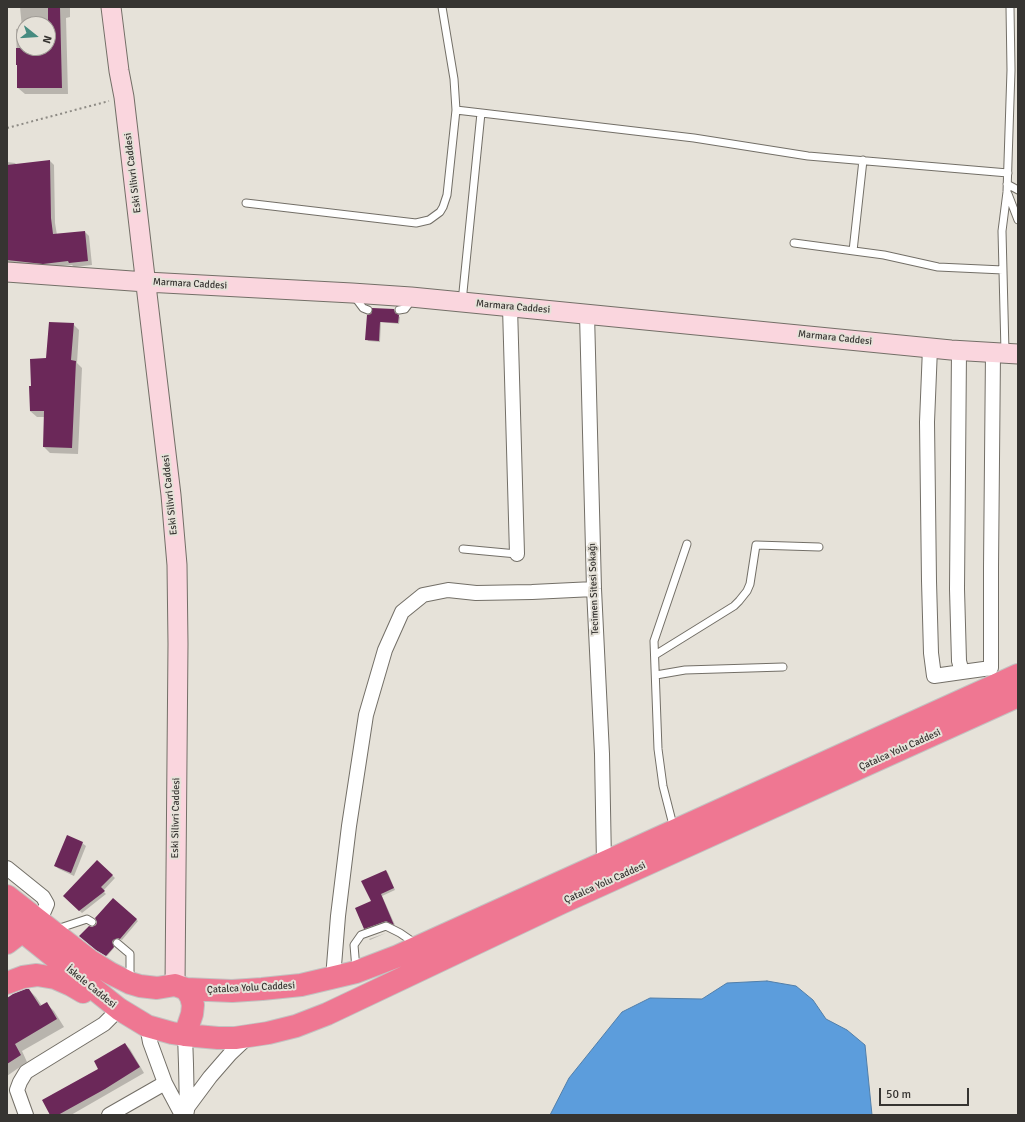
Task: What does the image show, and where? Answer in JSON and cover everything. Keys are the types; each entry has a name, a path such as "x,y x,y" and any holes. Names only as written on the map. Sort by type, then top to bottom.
{"highway":[{"name":"Çatalca Yolu Caddesi","path":"173,988 232,991 262,989 301,985 356,972 398,956 544,888 604,863 1018,675"},
{"name":"Çatalca Yolu Caddesi","path":"185,1035 235,1038 268,1034 296,1026 327,1014 560,903 1018,696"},
{"name":"İskele Caddesi","path":"7,896 25,929 119,1009 147,1026 185,1035"},
{"name":"İskele Caddesi","path":"25,929 89,960 130,983 173,988"},
{"path":"7,983 23,977 37,975 55,978 71,985 95,1001 119,1009"},
{"path":"147,1026 147,1002 173,988 191,997 193,1005 192,1014 185,1035"}],"main road":[{"name":"Eski Silivri Caddesi","path":"111,7 124,98 146,282 171,495 177,565 178,644 173,988"},
{"name":"Marmara Caddesi","path":"7,272 146,282 352,293 405,304 462,302 930,348 1005,353"}],"street":[{"path":"510,307 517,554"},
{"name":"Tecimen Sitesi Sokağı","path":"587,314 594,589 602,754 604,863"},
{"path":"930,348 927,430 928,581 931,653 934,676 991,668 990,567 1005,353"},
{"path":"959,350 957,589 959,661 962,672"},
{"path":"333,978 338,916 349,826 366,715 385,650 402,612 423,595 448,590 476,593 594,589"},
{"path":"7,868 44,897 47,904 44,911 25,929"},
{"path":"26,1115 17,1090 26,1072 104,1024 119,1009"},
{"path":"147,1026 150,1042 165,1083 185,1113"},
{"path":"185,1035 185,1113"},
{"path":"185,1113 210,1077 238,1045 249,1036"},
{"path":"109,1115 165,1083"}],"lane":[{"path":"246,203 416,223 429,220 440,212 448,195 456,110 454,79 442,7"},
{"path":"1005,353 1002,231 1008,172 1011,70 1010,7"},
{"path":"456,110 694,138 808,156 1008,172"},
{"path":"462,302 481,114"},
{"path":"854,251 863,160"},
{"path":"1007,188 1018,190"},
{"path":"1007,188 1018,220"},
{"path":"794,243 884,255 938,267 1003,270"},
{"path":"352,293 363,308 368,310"},
{"path":"674,830 663,786 658,749 654,641 687,544"},
{"path":"655,655 734,606 739,601 747,591 750,584 756,545 819,548"},
{"path":"463,549 517,554"},
{"path":"656,675 685,670 783,667"},
{"path":"25,929 87,919 92,922"},
{"path":"356,972 354,945 361,935 386,926 400,933 419,946"},
{"path":"117,943 130,954 130,983"}],"path":[{"path":"7,128 124,98"}],"water":[{"path":"767,981 796,986 813,1000 826,1019 847,1030 865,1045 872,1115 550,1115 569,1078 622,1012 650,998 702,999 727,983"}],"building":[{"path":"48,7 60,7 62,88 17,88 16,56 56,56 56,16 48,16"},
{"path":"50,160 51,218 53,234 85,231 88,261 69,263 68,261 43,264 7,260 7,165"},
{"path":"372,308 394,309 395,313 399,315 398,323 380,322 379,341 365,340 367,315 371,314"},
{"path":"49,322 74,323 71,360 76,361 72,448 43,447 44,411 30,411 30,359 46,358"},
{"path":"67,835 83,842 71,873 54,866"},
{"path":"97,860 113,875 101,887 105,891 79,911 63,896"},
{"path":"386,870 394,888 381,894 394,925 386,921 364,929 355,908 371,901 361,881"},
{"path":"113,898 137,919 120,939 118,938 113,940 112,942 114,947 106,956 79,936 89,926 92,927 96,925 97,922 95,918"},
{"path":"29,989 40,1006 47,1002 57,1019 15,1044 21,1055 7,1064 7,998"},
{"path":"125,1043 140,1067 105,1089 58,1115 50,1115 42,1100 98,1069 94,1061"}]}
